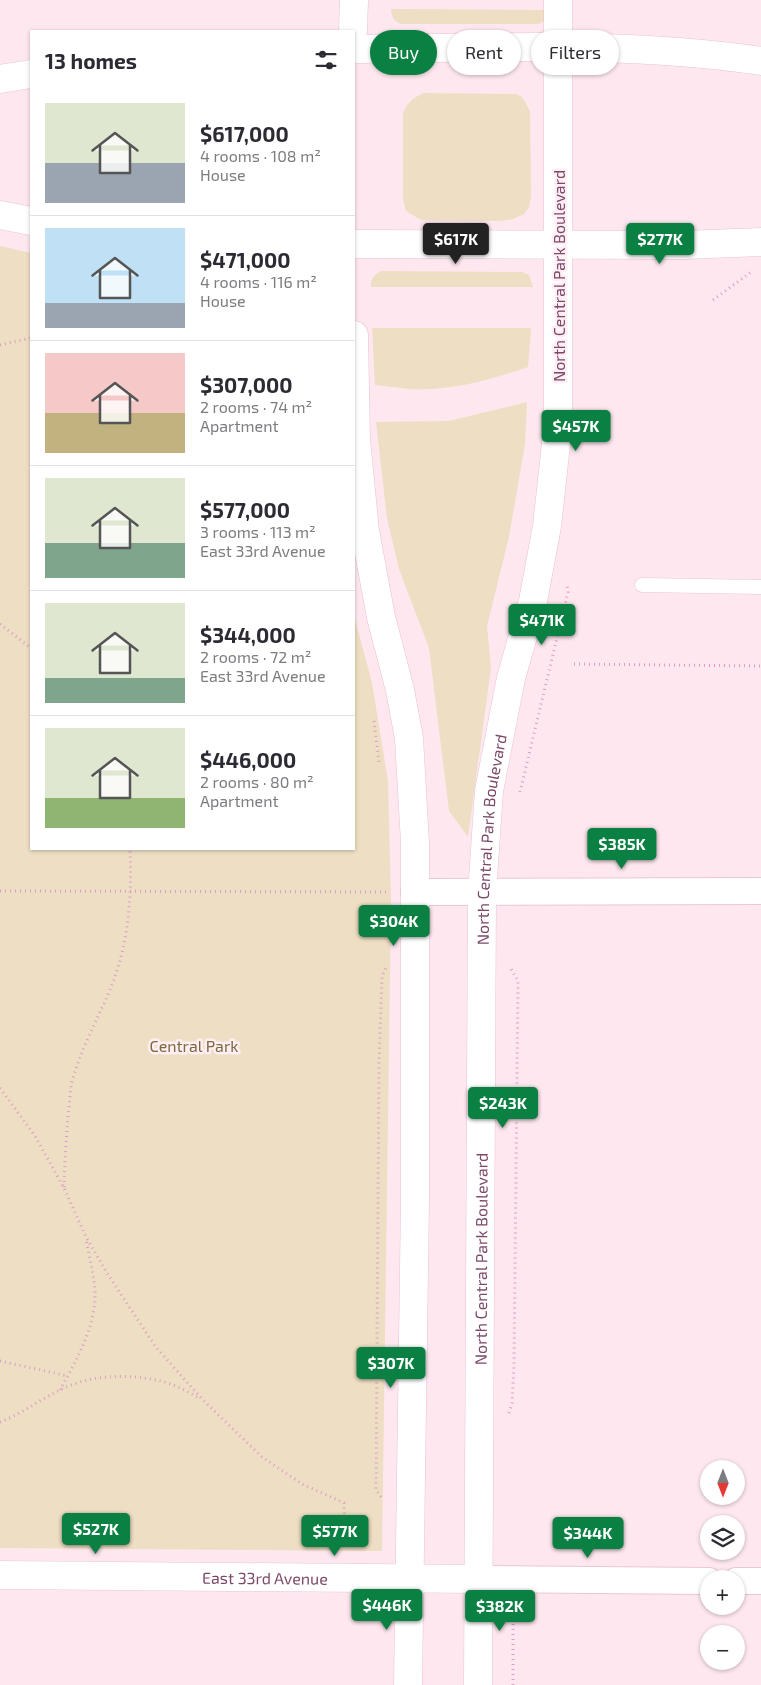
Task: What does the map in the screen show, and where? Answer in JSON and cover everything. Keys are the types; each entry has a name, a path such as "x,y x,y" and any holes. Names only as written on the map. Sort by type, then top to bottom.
{"main road":[{"path":"353,30 354,0"},
{"name":"North Central Park Boulevard","path":"558,0 559,30"},
{"path":"355,49 531,48"},
{"path":"619,49 711,54 761,61"},
{"path":"0,79 30,74"},
{"name":"North Central Park Boulevard","path":"478,1685 482,892 489,791 510,678 532,601 547,526 558,426 559,75"},
{"path":"0,215 30,221"},
{"path":"355,244 684,244 761,242"},
{"path":"355,388 356,440 365,531 381,617 400,690 408,738 415,843 415,1201 408,1685"},
{"name":"East 33rd Avenue","path":"0,1576 479,1579"}],"street":[{"path":"414,892 761,891"},
{"name":"East 33rd Avenue","path":"479,1579 700,1581"},
{"path":"745,1581 761,1581"}],"lane":[{"path":"642,585 761,587"}],"path":[{"path":"713,300 753,270"},
{"path":"0,345 30,338"},
{"path":"519,798 568,592 567,582"},
{"path":"0,624 30,647"},
{"path":"574,664 761,666"},
{"path":"374,715 380,764"},
{"path":"64,1188 72,1084 82,1049 111,986 128,927 130,850"},
{"path":"0,891 414,892"},
{"path":"507,963 518,981 514,1365 512,1403 508,1420"},
{"path":"381,1498 376,1490 379,1062 382,976 386,967"},
{"path":"0,1088 35,1136 64,1188 86,1237 155,1346 202,1399 262,1457 302,1484 344,1503 345,1530"},
{"path":"59,1390 81,1350 91,1322 95,1290 86,1237"},
{"path":"0,1361 68,1376"},
{"path":"0,1422 19,1415 59,1390 85,1380 118,1376 146,1378 172,1385 202,1399"},
{"path":"511,1579 513,1595 513,1685"}],"green space":[{"path":"391,9 548,10 545,21 538,24 402,24 394,19"},
{"path":"424,93 516,94 522,97 530,111 531,197 529,207 524,214 513,219 500,221 421,220 406,211 403,199 403,114 406,106 411,101"},
{"name":"Central Park","path":"0,246 30,253 30,850 355,850 355,619 372,683 388,781 391,902 382,1551 0,1548"},
{"path":"381,271 522,272 529,275 533,287 371,287 373,277"},
{"path":"372,328 531,328 528,367 485,380 440,388 410,389 375,385"},
{"path":"527,402 525,444 509,537 487,626 491,668 468,837 449,811 429,648 399,569 387,518 376,422 449,421"}]}
